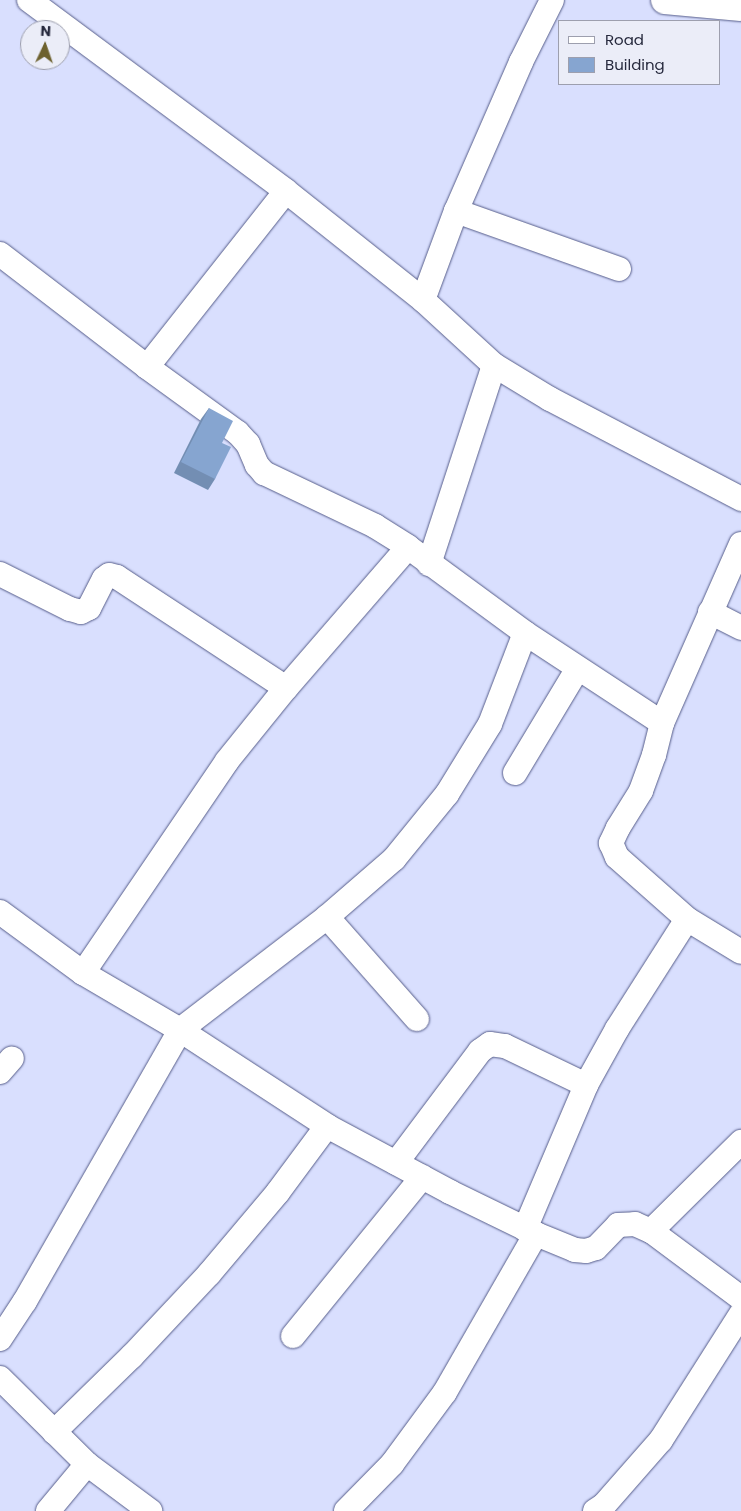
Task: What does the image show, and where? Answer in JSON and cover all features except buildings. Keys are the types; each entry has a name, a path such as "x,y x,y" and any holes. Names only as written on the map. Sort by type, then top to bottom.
{"street":[{"path":"29,0 286,190 423,300 494,365 550,398 741,499"},
{"path":"423,300 456,211 521,62 552,0"},
{"path":"665,0 741,6"},
{"path":"148,367 286,190"},
{"path":"456,211 619,269"},
{"path":"0,254 238,433 248,444 257,466 264,473 375,526 408,547 525,633 662,723"},
{"path":"429,564 494,365"},
{"path":"741,544 662,723 654,756 641,791 611,843 618,857 686,919 741,952"},
{"path":"83,973 227,762 286,688 408,547"},
{"path":"0,574 70,609 81,612 89,608 104,579 109,576 117,577 286,688"},
{"path":"710,612 741,628"},
{"path":"0,1339 25,1301 180,1030 326,917 394,859 447,794 490,724 525,633"},
{"path":"515,773 578,668"},
{"path":"0,912 83,973 180,1030 327,1126 422,1177 531,1232 576,1250 586,1252 596,1248 618,1225 635,1224 651,1231 741,1298"},
{"path":"326,917 417,1019"},
{"path":"346,1511 392,1464 445,1392 531,1232 586,1085 617,1029 686,919"},
{"path":"396,1163 480,1051 490,1044 505,1046 586,1085"},
{"path":"54,1432 132,1356 209,1274 278,1192 327,1126"},
{"path":"651,1231 741,1142"},
{"path":"293,1336 422,1177"},
{"path":"595,1511 604,1505 661,1440 741,1314"},
{"path":"0,1378 87,1464 150,1511"},
{"path":"48,1511 87,1464"}]}
